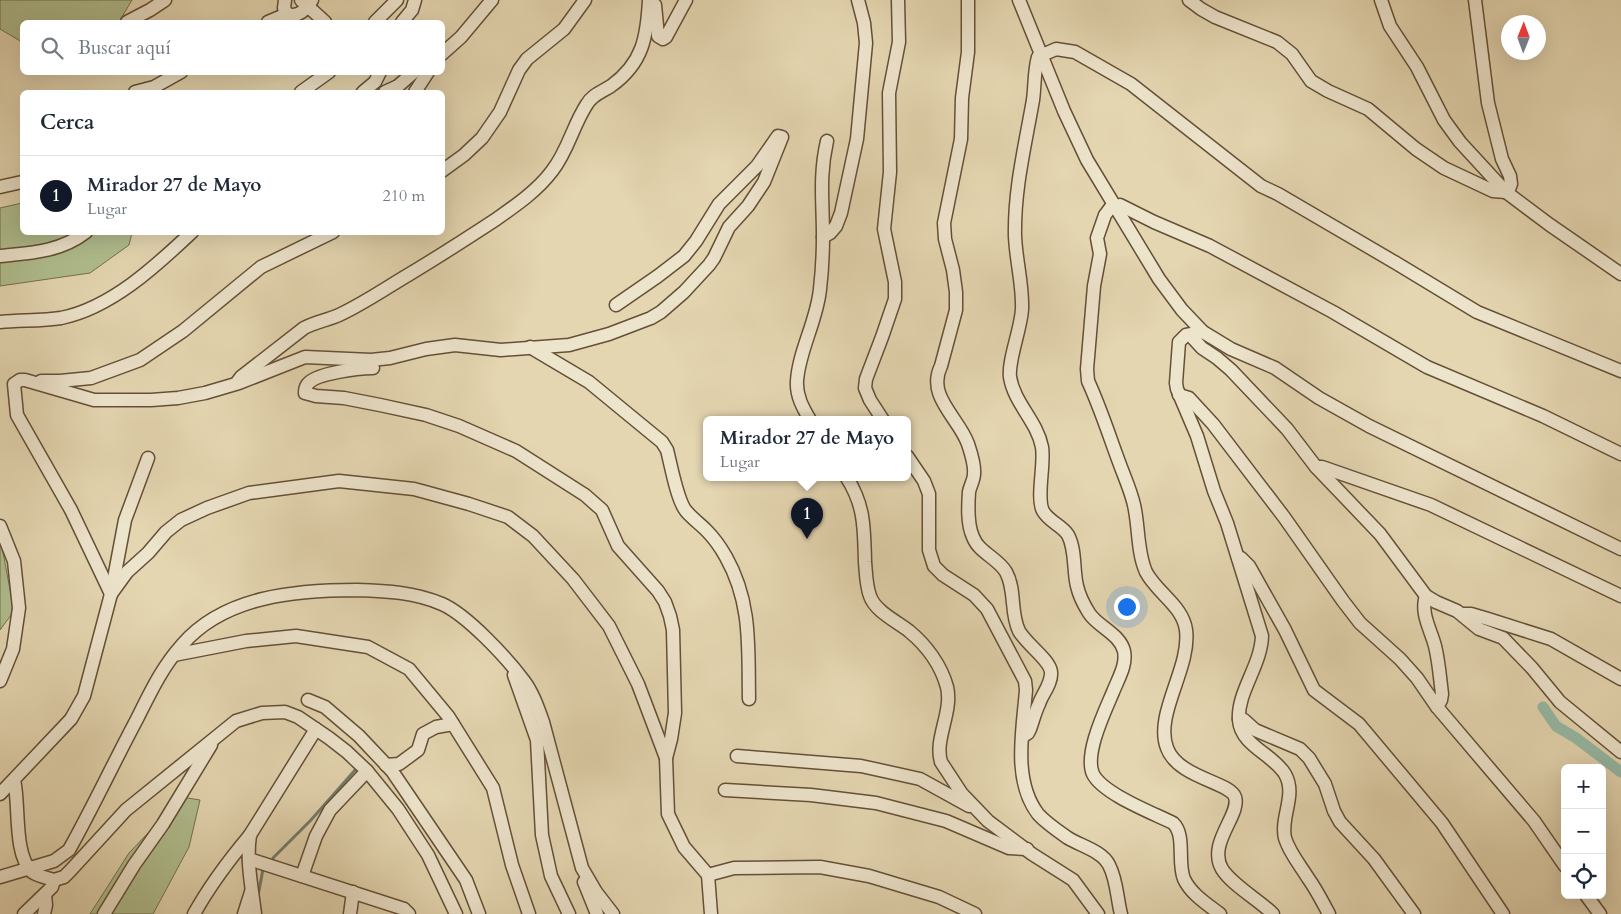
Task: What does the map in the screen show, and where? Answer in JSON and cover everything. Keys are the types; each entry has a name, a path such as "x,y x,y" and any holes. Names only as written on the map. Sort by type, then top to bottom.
{"street":[{"path":"131,20 165,0"},
{"path":"285,0 284,8 287,14"},
{"path":"404,20 412,10 414,0"},
{"path":"445,51 462,37 492,0"},
{"path":"445,169 464,155 482,138 500,112 519,70 527,59 564,29 585,0"},
{"path":"239,383 238,380 241,377 304,328 312,323 339,314 402,278 462,242 533,192 552,171 567,147 586,104 593,96 611,86 626,72 639,55 645,41 649,0"},
{"path":"654,0 658,34 659,38 663,39 666,37 686,0"},
{"path":"823,237 836,226 842,213 857,139 866,43 864,23 858,0"},
{"path":"880,416 865,388 866,379 895,299 895,282 884,229 890,172 889,93 900,42 898,0"},
{"path":"968,0 968,52 962,98 961,139 944,223 944,239 953,270 956,310 936,386 942,401 968,442 973,459 974,475 970,492 969,518 969,528 972,536 982,551 998,563 1007,574 1011,588 1014,616 1018,628 1038,654 1049,663 1051,671 1049,682 1039,702 1030,729 1023,736"},
{"path":"1018,0 1040,55 1087,160 1159,279 1182,310 1203,332 1231,349 1275,368 1319,398 1369,426 1621,549"},
{"path":"1189,0 1215,17 1277,42 1292,54 1311,81 1328,92 1368,110 1416,149 1444,168 1493,191 1506,192"},
{"path":"1381,0 1390,26 1417,67 1444,120 1460,142 1506,192 1621,274"},
{"path":"1475,0 1488,103 1502,159 1510,176 1511,184 1506,192"},
{"path":"377,20 395,1"},
{"path":"395,1 395,20"},
{"path":"273,20 287,14 292,16 299,14 307,2 323,20"},
{"path":"1220,914 1199,898 1184,879 1181,869 1180,834 1177,826 1173,822 1120,796 1098,780 1093,772 1091,759 1095,742 1101,720 1122,672 1124,650 1117,638 1098,624 1088,611 1077,585 1069,536 1042,510 1042,447 1037,432 1017,397 1010,374 1022,310 1022,293 1015,239 1016,208 1021,159 1033,97 1037,59 1040,55 1056,49 1075,52 1131,84 1261,186 1278,194 1477,312 1621,371"},
{"path":"143,90 154,87 176,75"},
{"path":"304,90 325,75"},
{"path":"365,90 375,82 378,75"},
{"path":"389,90 398,86 411,75"},
{"path":"416,90 426,75"},
{"path":"25,380 87,399 111,401 151,400 192,396 239,383 305,357 371,360 455,345 501,350 569,345 609,334 651,318 672,304 709,265 729,226 748,206 764,182 782,137 778,136 757,166 719,204 696,241 684,256 616,305"},
{"path":"808,416 801,404 796,382 819,301 823,237 821,184 823,156 827,141"},
{"path":"0,187 20,182"},
{"path":"1115,205 1124,206 1154,222 1210,246 1333,312 1427,367 1543,416 1621,454"},
{"path":"1115,205 1105,215 1097,238 1100,254 1094,286 1086,369 1088,381 1134,503 1146,571 1175,606 1186,627 1185,654 1167,716 1164,740 1174,760 1182,767 1209,782 1231,791 1234,795 1236,804 1219,846 1219,862 1226,873 1273,914"},
{"path":"0,256 42,252 60,247 81,235"},
{"path":"0,322 61,318 91,308 134,283 189,235"},
{"path":"111,594 71,510 18,415 14,384 20,380 60,381 92,378 140,360 183,331 261,267 327,235"},
{"path":"1203,332 1182,338 1179,342 1176,383 1197,436 1214,491 1227,523 1262,636 1262,647 1243,697 1239,720 1242,730 1249,741 1275,762 1287,778 1289,798 1285,839 1329,914"},
{"path":"1190,335 1202,348 1217,358 1287,428 1316,467 1380,534 1426,596 1464,614 1479,629 1503,638 1532,668 1560,702 1621,752"},
{"path":"470,346 468,349 391,365 359,368 329,374 308,383 305,393 380,405 426,415 460,426 516,452 585,495 602,510 618,546 658,591 665,602 670,616 673,630 675,713 666,758 668,814 684,847 708,875 711,914"},
{"path":"530,347 589,382 662,442 667,450 681,502 686,511 708,532 717,544 726,557 737,581 747,617 749,699"},
{"path":"1179,394 1189,398 1213,424 1284,517 1360,623 1400,659 1417,678 1437,707 1534,821 1561,860"},
{"path":"0,794 71,719 84,696 111,594 125,520 148,458"},
{"path":"911,462 924,480 929,494 929,550 934,566 943,575 974,595 987,609 1022,674 1026,690 1022,761 1025,786 1035,808 1055,828 1099,855 1109,864 1121,914"},
{"path":"1316,467 1322,467 1431,505 1621,596"},
{"path":"111,594 127,572 148,553 166,532 181,520 207,508 249,493 339,481 414,489 469,504 508,517 533,536 573,579 609,626 638,684 666,758"},
{"path":"849,481 856,493 862,511 866,579 870,596 877,607 921,642 937,663 943,675 948,693 948,706 939,757 940,762 962,794 988,821 1027,850 1074,880 1098,914"},
{"path":"0,526 14,561 19,608 13,650 0,681"},
{"path":"1238,558 1241,558 1248,566 1271,604 1297,652 1314,690 1359,724 1442,823 1503,914"},
{"path":"0,877 30,870 54,861 68,850 157,678 182,644 212,619 222,613 273,596 315,591 392,591 425,598 449,608 472,624 524,681 538,706 582,868 583,881 597,914"},
{"path":"1426,596 1424,607 1428,626 1436,647 1442,694 1437,707"},
{"path":"1464,614 1472,614 1550,639 1621,679"},
{"path":"174,655 246,641 296,636 368,647 409,669 453,724 493,788 512,864 529,914"},
{"path":"511,666 537,740 542,835 551,876 569,914"},
{"path":"308,700 325,707 358,736 386,765 434,831 466,880 479,914"},
{"path":"14,780 21,849 30,870 54,880 64,877 126,810 236,721 252,716 285,712 298,717 316,729 347,752 367,771 398,809 428,855 456,914"},
{"path":"1239,720 1244,720 1255,730 1300,749 1309,758 1325,784 1334,811 1340,822 1374,859 1414,914"},
{"path":"386,765 399,764 418,750 423,734 436,727 453,724"},
{"path":"194,914 206,892 232,855 250,834 316,729"},
{"path":"104,914 134,865 163,824 217,736"},
{"path":"737,756 862,766 920,780 978,810"},
{"path":"302,876 316,836 330,810 367,771"},
{"path":"725,790 812,795 876,803 946,821 1009,848 1027,850"},
{"path":"250,834 248,859 255,914"},
{"path":"248,859 353,892 397,910 404,909 409,914"},
{"path":"582,868 596,892 613,914"},
{"path":"708,875 734,868 820,868 869,876 938,897 975,914"},
{"path":"24,914 52,887 54,880"},
{"path":"244,914 252,887"},
{"path":"350,914 353,892"},
{"path":"44,894 46,905 44,914"},
{"path":"1589,899 1600,914"}],"green space":[{"path":"0,0 132,0 120,20 20,20 20,41 0,29"},
{"path":"20,203 20,235 132,235 129,245 90,273 0,286 0,208"},
{"path":"0,545 2,547 14,611 0,630"},
{"path":"182,797 200,800 189,847 153,914 90,914 129,853"}],"waterway":[{"path":"1543,707 1556,726 1576,738 1621,772"},
{"path":"273,858 311,820 356,769"},
{"path":"258,896 263,869"}],"place":[{"name":"Mirador 27 de Mayo","path":"807,539"}]}
